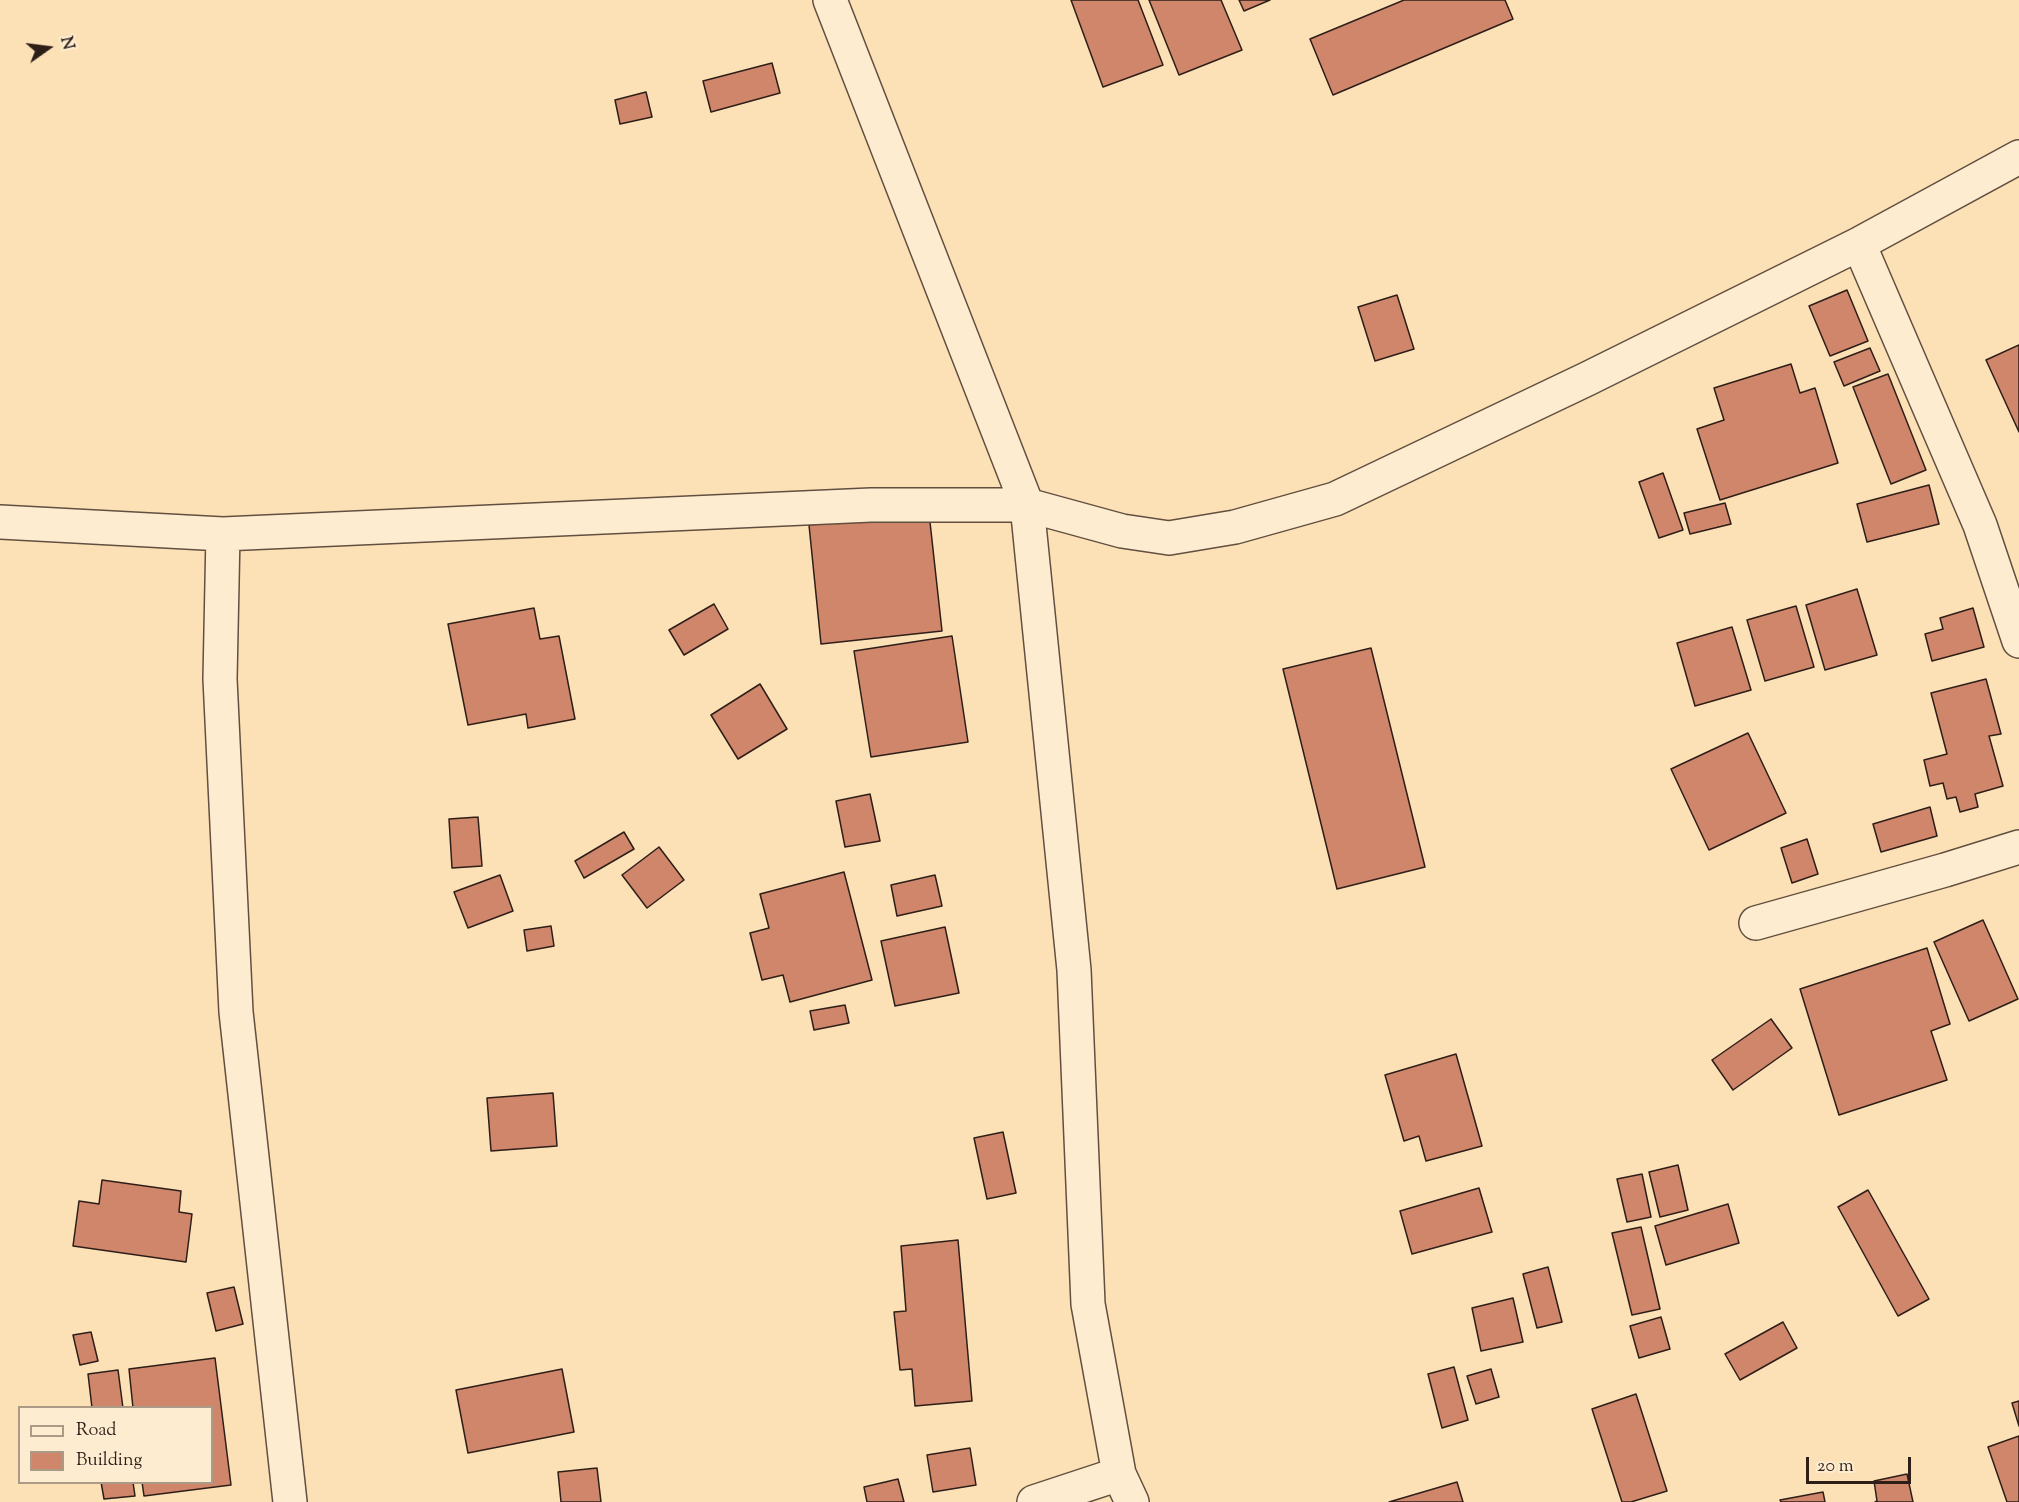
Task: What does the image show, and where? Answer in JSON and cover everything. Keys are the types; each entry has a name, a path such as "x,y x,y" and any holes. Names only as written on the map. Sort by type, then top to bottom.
{"street":[{"path":"830,0 1027,505 1074,970 1088,1304 1126,1488 1034,1502"},
{"path":"0,522 223,534 871,504 1027,505 1122,531 1169,538 1235,527 1335,500 1587,379 1859,244 2019,157"},
{"path":"1859,244 1980,525 2019,641"},
{"path":"223,534 220,679 236,1012 285,1500"},
{"path":"1756,923 2019,847"}],"building":[{"path":"1071,0 1138,0 1163,65 1103,87"},
{"path":"1149,0 1221,0 1242,50 1179,75"},
{"path":"1239,0 1270,0 1244,11"},
{"path":"1404,0 1505,0 1513,19 1333,95 1310,39"},
{"path":"772,63 780,93 711,112 703,81"},
{"path":"646,92 652,117 620,124 615,100"},
{"path":"1847,290 1868,341 1830,356 1809,306"},
{"path":"1397,295 1414,349 1375,361 1358,307"},
{"path":"2019,345 2019,432 1986,360"},
{"path":"1870,348 1880,371 1844,386 1834,362"},
{"path":"1791,364 1800,393 1815,388 1838,463 1720,500 1697,429 1724,420 1714,388"},
{"path":"1888,374 1926,470 1891,484 1853,387"},
{"path":"1663,473 1683,530 1659,538 1639,482"},
{"path":"1929,485 1939,524 1867,542 1857,504"},
{"path":"1725,503 1731,524 1690,534 1684,513"},
{"path":"929,513 942,631 821,644 809,525"},
{"path":"1857,589 1877,655 1825,670 1806,605"},
{"path":"714,604 728,629 684,655 669,630"},
{"path":"1796,606 1814,667 1765,681 1747,620"},
{"path":"534,608 540,639 559,636 575,719 528,728 526,714 468,725 448,624"},
{"path":"1973,608 1984,647 1932,661 1925,634 1943,629 1940,618"},
{"path":"1732,627 1751,690 1695,706 1677,643"},
{"path":"952,636 968,742 871,757 854,651"},
{"path":"1371,648 1425,867 1337,889 1283,669"},
{"path":"1986,679 2001,734 1989,736 2003,786 1975,794 1978,807 1960,812 1956,797 1947,799 1943,783 1930,786 1924,760 1947,754 1931,693"},
{"path":"760,684 787,729 738,759 711,715"},
{"path":"1748,733 1786,813 1709,850 1671,769"},
{"path":"870,794 880,841 845,847 836,801"},
{"path":"1930,807 1937,836 1881,852 1873,824"},
{"path":"478,817 482,866 452,868 449,819"},
{"path":"624,832 634,849 584,878 575,861"},
{"path":"1807,839 1818,874 1792,883 1781,848"},
{"path":"659,847 684,880 647,908 622,875"},
{"path":"844,872 872,980 790,1002 783,975 762,980 750,933 769,928 760,894"},
{"path":"500,875 513,911 468,928 454,892"},
{"path":"935,875 942,906 897,916 891,885"},
{"path":"1983,920 2018,999 1969,1021 1934,942"},
{"path":"551,926 554,946 527,951 524,930"},
{"path":"945,927 959,993 895,1006 881,941"},
{"path":"1927,948 1950,1024 1931,1031 1947,1080 1839,1115 1800,989"},
{"path":"845,1005 849,1023 814,1030 810,1011"},
{"path":"1771,1019 1792,1048 1733,1090 1712,1060"},
{"path":"1456,1054 1482,1146 1426,1161 1419,1136 1404,1141 1385,1075"},
{"path":"553,1093 557,1146 491,1151 487,1098"},
{"path":"1003,1132 1016,1193 987,1199 974,1138"},
{"path":"1678,1165 1688,1210 1660,1217 1649,1172"},
{"path":"1642,1174 1651,1217 1627,1222 1617,1179"},
{"path":"102,1180 181,1191 179,1212 192,1214 186,1262 73,1246 79,1201 99,1204"},
{"path":"1479,1188 1492,1232 1412,1254 1400,1211"},
{"path":"1868,1190 1929,1299 1898,1316 1838,1207"},
{"path":"1728,1204 1739,1243 1666,1265 1655,1226"},
{"path":"1641,1227 1660,1309 1632,1315 1612,1233"},
{"path":"958,1240 972,1401 915,1406 912,1369 900,1370 894,1312 906,1311 901,1246"},
{"path":"1548,1267 1562,1322 1537,1328 1523,1274"},
{"path":"234,1287 243,1324 216,1331 207,1293"},
{"path":"1513,1298 1523,1342 1481,1351 1472,1308"},
{"path":"1661,1317 1670,1349 1639,1358 1630,1326"},
{"path":"1783,1322 1797,1348 1740,1380 1725,1354"},
{"path":"91,1332 98,1361 80,1365 73,1335"},
{"path":"215,1358 231,1485 144,1496 142,1484 213,1484 213,1406 133,1406 129,1369"},
{"path":"1454,1367 1468,1420 1442,1428 1428,1374"},
{"path":"562,1369 574,1432 468,1453 456,1390"},
{"path":"1491,1369 1499,1397 1476,1404 1467,1376"},
{"path":"118,1370 123,1406 92,1406 88,1374"},
{"path":"1636,1394 1667,1491 1631,1502 1622,1502 1592,1409"},
{"path":"2019,1401 2019,1426 2012,1403"},
{"path":"2019,1436 2019,1502 2007,1502 1988,1447"},
{"path":"970,1448 976,1485 933,1492 927,1455"},
{"path":"597,1468 601,1502 561,1502 558,1472"},
{"path":"1907,1474 1913,1502 1875,1502 1877,1501 1874,1481"},
{"path":"898,1479 904,1502 867,1502 864,1487"},
{"path":"1457,1482 1463,1502 1389,1502"},
{"path":"101,1484 133,1484 135,1496 104,1499"},
{"path":"1823,1492 1825,1502 1781,1502 1780,1500"}]}
